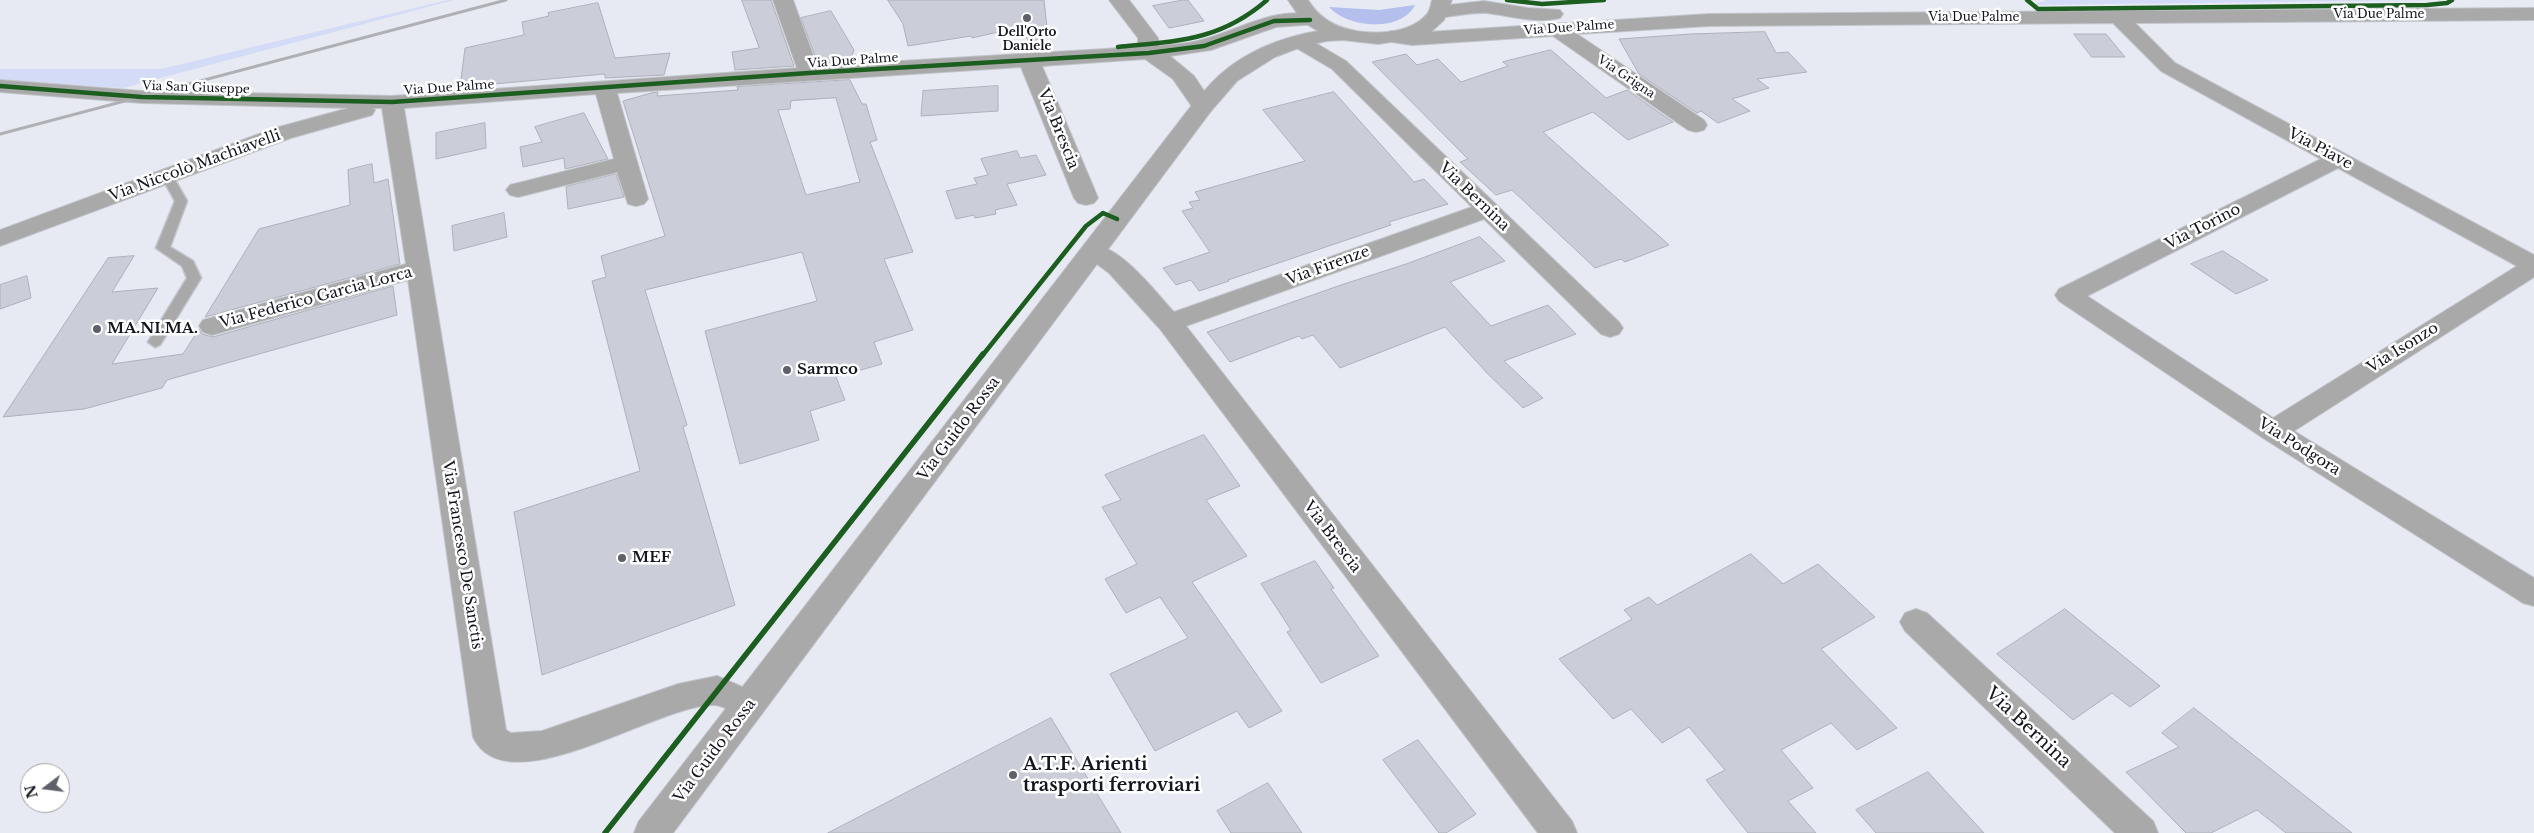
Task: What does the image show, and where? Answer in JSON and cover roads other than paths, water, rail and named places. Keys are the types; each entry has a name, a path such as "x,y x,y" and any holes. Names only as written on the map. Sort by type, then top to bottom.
{"street":[{"path":"783,0 809,73"},
{"path":"1119,0 1148,38 1149,53 1171,64 1188,81 1203,106"},
{"name":"Via Due Palme","path":"1242,33 1284,0"},
{"path":"1298,0 1302,12 1311,21 1347,35 1339,65"},
{"path":"1488,0 1509,11"},
{"path":"1392,37 1421,28 1440,9 1484,7 1528,14 1554,14 1758,0"},
{"name":"Via Due Palme","path":"2469,14 2488,9 2492,1 2511,9 2533,14"},
{"name":"Via Due Palme","path":"1440,9 1449,26 1478,34"},
{"name":"Via Due Palme","path":"1347,35 1412,38 1709,20 2533,14"},
{"name":"Via Piave","path":"2118,17 2168,67 2534,265"},
{"name":"Via Due Palme","path":"392,102 809,73 1149,53 1204,46 1274,20 1311,21"},
{"name":"Via Guido Rossa","path":"1293,44 1311,21"},
{"name":"Via Grigna","path":"1556,29 1696,125"},
{"name":"Via Guido Rossa","path":"652,833 1203,106 1240,69 1293,44 1327,35 1347,35"},
{"name":"Via Bernina","path":"1293,44 1339,65 1610,328"},
{"name":"Via Brescia","path":"1029,60 1086,198"},
{"name":"Via San Giuseppe","path":"0,86 151,97 392,102"},
{"path":"605,87 636,199"},
{"name":"Via Niccolò Machiavelli","path":"0,238 283,133 392,102"},
{"name":"Via Francesco De Sanctis","path":"392,102 490,737 509,748 542,746 678,698 717,690 749,704"},
{"name":"Via Torino","path":"2068,294 2339,159"},
{"path":"518,190 626,163"},
{"name":"Via Firenze","path":"1169,323 1487,210"},
{"name":"Via Brescia","path":"1094,251 1118,267 1169,323 1559,833"},
{"name":"Via Isonzo","path":"2273,431 2534,265"},
{"name":"Via Federico Garcia Lorca","path":"212,326 419,269"},
{"name":"Via Podgora","path":"2068,294 2273,431 2534,594"},
{"name":"Via Bernina","path":"1916,622 2140,833"}],"lane":[{"path":"154,342 194,278 188,264 163,248 181,201 167,176"}],"water":[{"path":"1415,5 1408,14 1398,20 1374,24 1360,23 1348,19 1337,14 1329,7 1379,10"}],"railway":[{"path":"0,134 506,0"}],"place":[{"name":"Dell'Orto Daniele","path":"1027,18"},
{"name":"MA.NI.MA.","path":"97,329"},
{"name":"Sarmco","path":"787,370"},
{"name":"MEF","path":"622,558"},
{"name":"A.T.F. Arienti trasporti ferroviari","path":"1013,775"}]}
